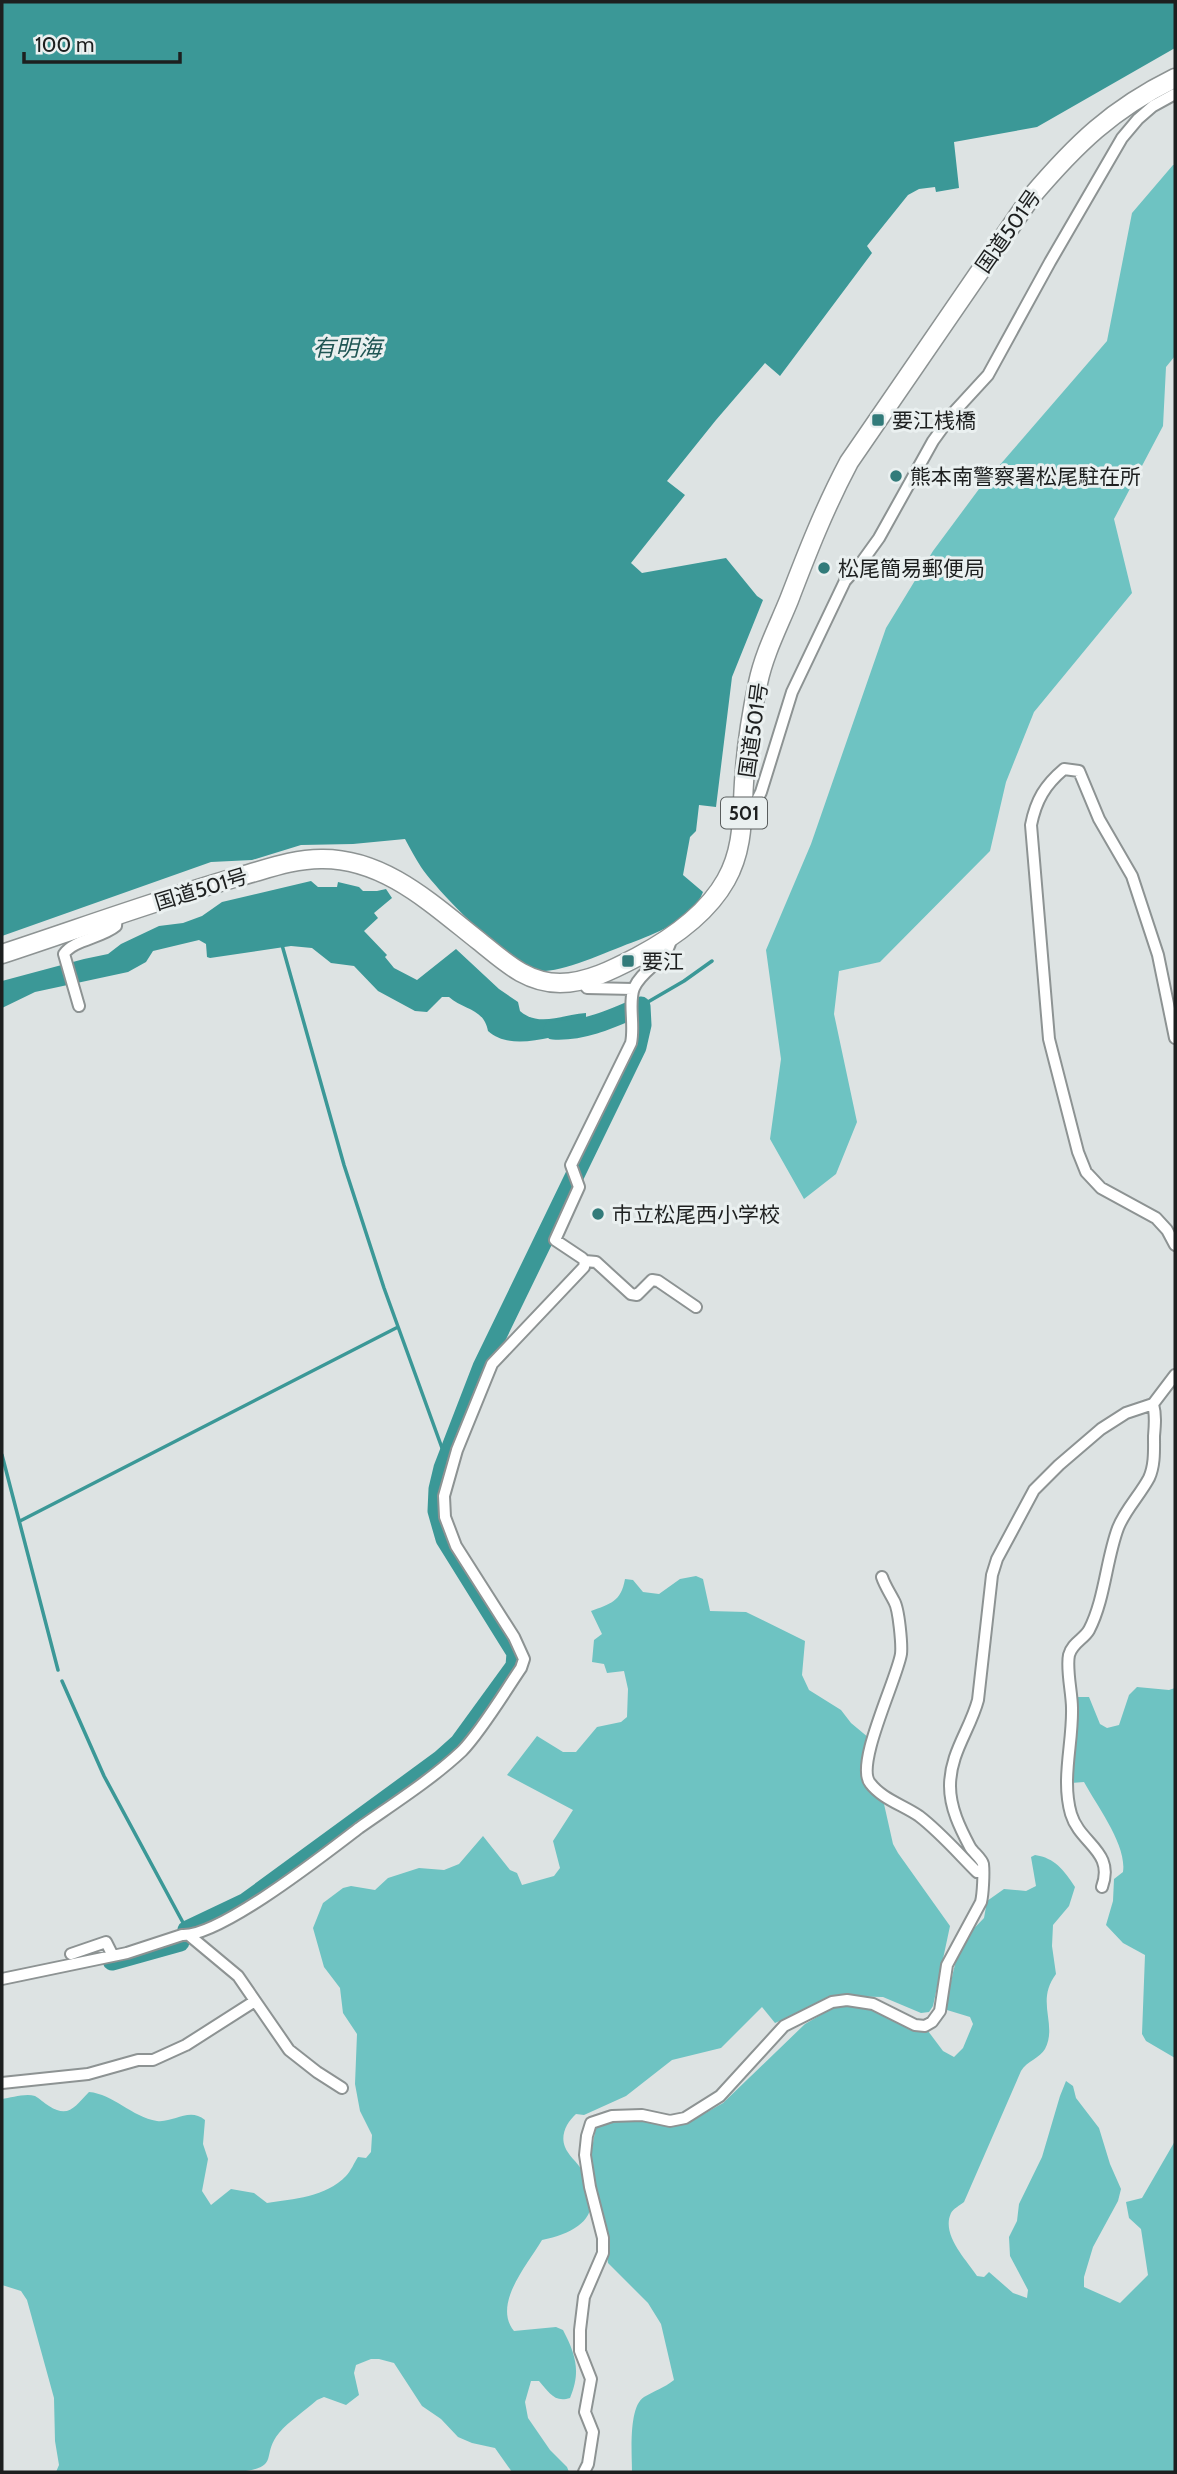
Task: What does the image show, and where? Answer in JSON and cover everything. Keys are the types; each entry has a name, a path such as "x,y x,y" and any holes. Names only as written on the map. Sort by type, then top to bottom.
{"highway":[{"name":"国道501号","path":"2,954 210,884 273,867 320,859 368,866 404,884 507,965 537,981 558,984 582,981 620,965 671,936 696,917 724,884 738,853 744,814 744,771 758,680 825,508 849,462 1031,197 1065,157 1099,125 1175,78"}],"street":[{"path":"744,814 752,810 761,792 792,692 845,581 878,538 933,441 954,412 988,375 1122,138 1153,106 1175,94"},
{"path":"1175,1038 1158,955 1132,876 1099,819 1079,771 1064,769 1047,783 1035,805 1031,825 1053,1059 1086,1172 1101,1188 1156,1218 1175,1245"},
{"path":"79,1006 64,954 69,947 108,933 116,926 117,915"},
{"path":"671,936 669,950 641,977 633,994 634,1032 571,1165 579,1187 555,1240 585,1261 596,1262 631,1294 637,1295 652,1280 696,1307"},
{"path":"582,981 587,988 633,994"},
{"path":"2,1979 113,1956 182,1935 190,1936 229,1918 268,1895 433,1774 469,1742 521,1668 524,1659 514,1637 456,1546 445,1517 444,1496 457,1450 492,1364 584,1266 585,1261"},
{"path":"584,2472 588,2464 593,2432 585,2412 592,2379 580,2350 580,2330 584,2297 603,2253 603,2238 585,2155 587,2136 592,2123 612,2116 642,2115 670,2121 685,2118 720,2096 784,2026 832,2002 847,2000 873,2004 915,2025 925,2026 932,2022 940,2011 947,1965 981,1902 983,1892 983,1864 972,1849 955,1815 950,1787 953,1758 973,1718 978,1700 992,1575 997,1559 1034,1490 1101,1429 1126,1413 1153,1404 1175,1375"},
{"path":"1102,1887 1106,1877 1102,1856 1072,1818 1068,1800 1068,1761 1073,1711 1069,1654 1076,1642 1088,1632 1100,1599 1119,1526 1150,1476 1153,1461 1153,1404"},
{"path":"882,1577 896,1603 901,1653 871,1744 867,1776 869,1782 886,1797 934,1828 977,1872 981,1870"},
{"path":"190,1936 238,1976 289,2050 317,2073 342,2088"},
{"path":"71,1954 106,1942 113,1956"},
{"path":"2,2083 88,2074 138,2060 153,2060 186,2045 256,2001"}],"shaded area":[{"path":"1173,165 1175,356 1166,367 1163,426 1114,519 1132,593 1034,712 1006,782 990,851 880,962 839,971 834,1014 857,1122 836,1174 804,1199 770,1139 781,1059 766,950 811,844 886,628 933,551 979,489 1107,341 1132,213"},
{"path":"696,1576 703,1579 710,1611 746,1612 805,1641 802,1675 809,1690 841,1710 851,1723 869,1738 867,1786 884,1804 893,1844 898,1853 950,1926 933,2006 929,2012 921,2013 883,1997 838,1996 775,2023 762,2007 721,2048 672,2060 626,2096 584,2115 576,2114 570,2121 565,2129 564,2142 566,2150 581,2169 588,2184 591,2208 579,2225 542,2240 521,2272 507,2309 508,2320 514,2331 556,2327 563,2330 571,2348 576,2372 570,2398 556,2398 539,2381 531,2381 525,2402 528,2418 569,2472 512,2472 495,2448 458,2437 441,2419 422,2406 394,2363 371,2359 356,2365 354,2373 359,2395 346,2405 324,2397 317,2400 279,2433 266,2464 261,2467 239,2472 56,2472 59,2465 55,2441 54,2398 27,2300 21,2291 2,2285 2,2099 31,2095 56,2110 67,2111 89,2092 157,2121 187,2115 199,2116 205,2120 203,2144 208,2159 202,2191 211,2205 231,2189 254,2193 267,2203 309,2196 338,2183 348,2174 358,2157 366,2158 371,2152 372,2135 360,2111 355,2084 357,2034 343,2013 340,1988 324,1967 313,1928 323,1903 343,1888 351,1886 375,1890 388,1878 419,1868 444,1870 459,1864 483,1836 510,1870 517,1873 522,1885 554,1876 560,1868 553,1841 573,1810 507,1775 537,1736 563,1752 576,1752 597,1727 621,1722 627,1717 628,1689 624,1671 607,1673 604,1664 592,1662 594,1640 602,1634 591,1611 609,1604 617,1597 625,1579 633,1580 643,1592 659,1594 680,1579"},
{"path":"1137,1687 1169,1690 1175,1688 1175,2058 1146,2041 1142,2034 1145,1955 1123,1943 1106,1925 1113,1901 1114,1879 1123,1872 1123,1861 1116,1838 1084,1782 1071,1783 1078,1718 1076,1697 1089,1697 1100,1724 1107,1728 1119,1725 1129,1695"},
{"path":"1035,1855 1058,1866 1075,1887 1069,1906 1053,1925 1052,1946 1056,1974 1047,1994 1048,2040 1043,2052 1021,2071 964,2202 951,2213 949,2230 956,2246 977,2276 984,2277 989,2272 1013,2293 1027,2298 1028,2290 1010,2256 1009,2237 1017,2221 1019,2204 1042,2157 1066,2081 1073,2086 1076,2098 1099,2128 1121,2189 1118,2201 1093,2247 1084,2277 1084,2287 1120,2303 1148,2275 1141,2229 1129,2218 1126,2202 1142,2198 1175,2141 1175,2472 632,2472 633,2421 639,2402 674,2380 661,2324 648,2303 608,2263 591,2154 597,2121 604,2118 629,2121 662,2118 693,2120 723,2103 805,2024 843,2002 891,2008 915,2029 928,2031 943,2051 954,2057 963,2048 973,2024 970,2017 945,2007 960,1943 984,1918 987,1901 1004,1889 1026,1891 1036,1886 1031,1857"}],"water":[{"name":"有明海","path":"2,2 1175,2 1175,48 1037,127 954,142 959,188 936,192 935,187 919,189 908,195 867,246 872,253 780,376 765,363 667,481 685,495 631,563 642,573 726,558 763,600 732,677 716,807 699,805 696,831 690,837 683,875 703,892 692,909 665,928 578,963 545,971 531,968 515,958 478,928 430,879 405,839 301,845 252,860 211,862 2,936"},
{"path":"311,881 318,887 337,887 338,882 359,887 363,891 386,889 392,898 374,913 378,918 364,931 387,955 385,957 394,968 417,980 456,949 499,989 518,1002 520,1011 527,1016 552,1019 586,1013 586,1017 578,1024 579,1031 532,1041 508,1041 488,1031 486,1023 478,1014 449,997 442,997 427,1012 415,1011 378,991 354,966 331,963 312,948 291,946 210,958 207,957 206,944 199,940 153,951 146,962 128,972 35,992 2,1008 2,981 108,954 121,944 159,926 183,923 202,916 222,902"}],"waterway":[{"path":"282,945 344,1165 384,1288 446,1459"},
{"path":"641,1006 712,961"},
{"path":"187,1930 246,1902 440,1760 459,1743 515,1666 516,1653 445,1539 437,1511 438,1489 443,1468 482,1367 637,1047 642,1025 641,1006 587,1026 553,1030"},
{"path":"20,1521 398,1327"},
{"path":"2,1455 58,1670"},
{"path":"62,1681 104,1776 187,1930"},
{"path":"112,1961 180,1942"}],"place":[{"name":"要江桟橋","path":"878,420"},
{"name":"熊本南警察署松尾駐在所","path":"896,476"},
{"name":"松尾簡易郵便局","path":"824,568"},
{"name":"要江","path":"628,961"},
{"name":"市立松尾西小学校","path":"598,1214"}]}
